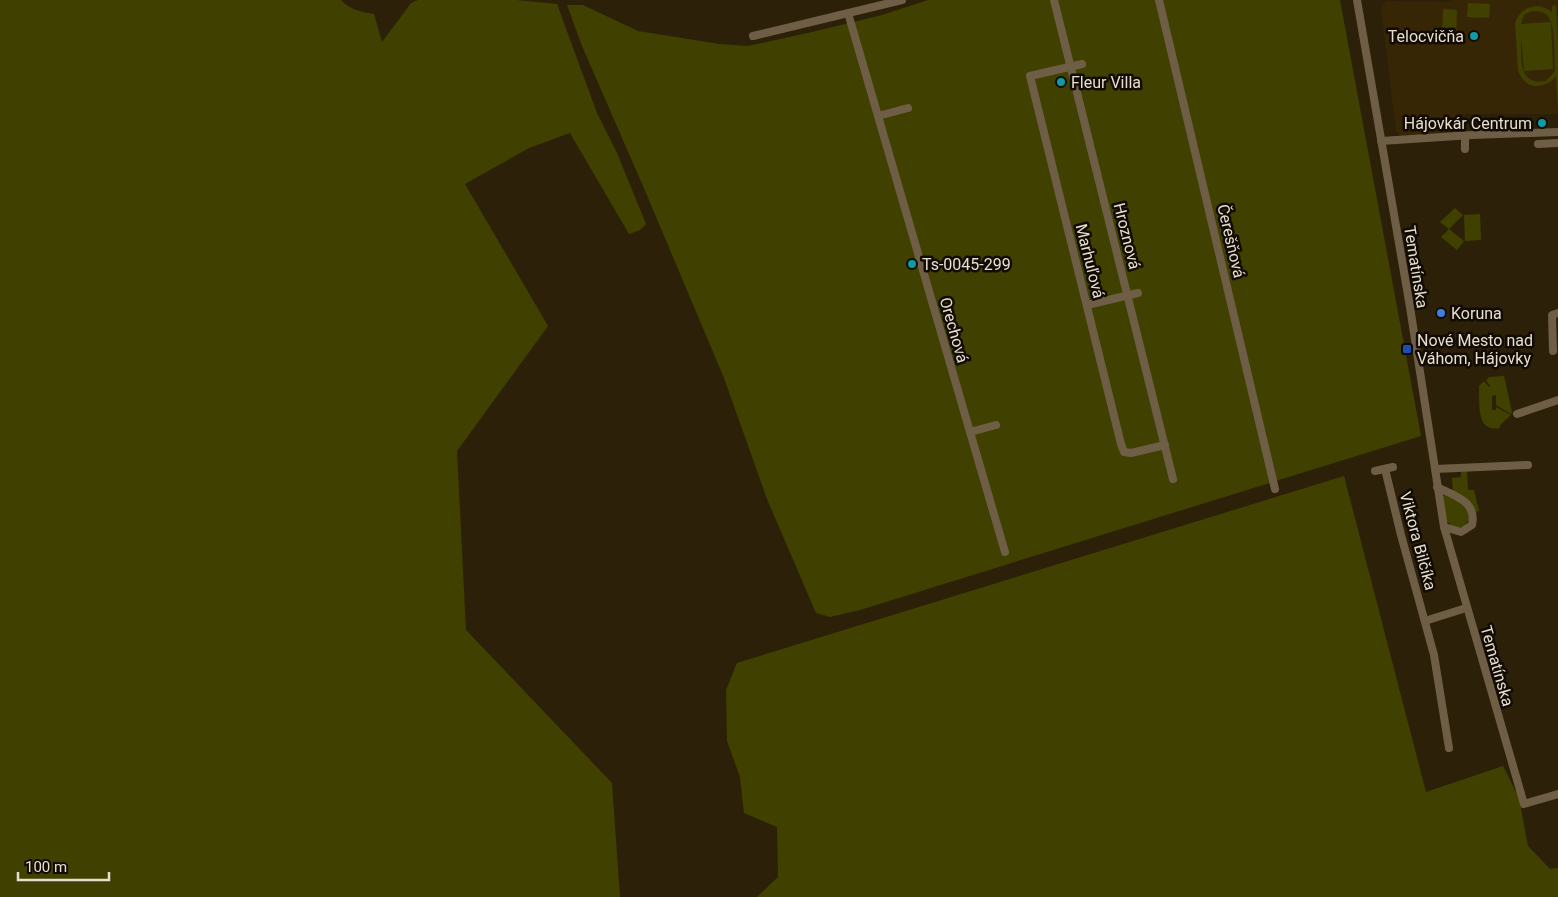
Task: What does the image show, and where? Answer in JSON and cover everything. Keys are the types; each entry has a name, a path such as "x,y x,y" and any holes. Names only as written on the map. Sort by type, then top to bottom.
{"street":[{"path":"752,36 902,0"},
{"name":"Hroznová","path":"1054,0 1173,480"},
{"name":"Čerešňová","path":"1159,0 1275,489"},
{"name":"Tematínska","path":"1358,0 1444,527 1524,804 1558,794"},
{"name":"Orechová","path":"848,13 1005,552"},
{"path":"1070,66 1082,64"},
{"name":"Marhuľová","path":"1070,66 1030,76 1121,444 1124,452 1131,454 1165,445"},
{"path":"878,116 908,108"},
{"path":"1381,141 1558,132"},
{"path":"1465,136 1465,149"},
{"path":"1538,144 1558,143"},
{"path":"1087,306 1138,293"},
{"path":"1553,351 1552,315 1558,313"},
{"path":"1517,414 1556,400 1558,410"},
{"path":"970,432 996,425"},
{"path":"1435,469 1528,465"},
{"name":"Viktora Bilčíka","path":"1375,471 1389,468 1434,655 1449,748"},
{"path":"1438,487 1463,501 1471,508 1474,517 1472,525 1461,532 1444,527"},
{"path":"1425,620 1466,608"}],"shaded area":[{"path":"0,0 341,0 352,8 374,14 382,42 411,3 418,0 516,0 557,4 597,113 617,153 646,224 640,230 629,234 570,133 529,148 465,184 548,326 457,451 466,630 612,783 620,897 0,897"},
{"path":"928,0 1340,0 1421,436 860,610 830,617 816,613 767,499 724,378 582,46 567,5 583,5 638,31 719,44 748,46 882,15"},
{"path":"1452,0 1558,0 1558,114 1460,114 1458,133 1402,137 1396,131 1381,8 1386,1 1452,2"},
{"path":"1468,3 1490,4 1489,18 1467,17"},
{"path":"1556,5 1558,108 1556,77 1545,84 1534,86 1521,77 1518,70 1515,23 1521,13 1530,7 1541,7 1552,12 1552,6","holes":["1532,11 1538,11 1547,15 1551,22 1521,24 1524,15","1551,23 1555,71 1546,81 1530,79 1524,71 1553,69","1521,36 1524,71 1521,60"]},
{"path":"1443,9 1457,10 1456,40 1442,40"},
{"path":"1455,208 1463,215 1449,229 1440,222"},
{"path":"1480,214 1481,240 1465,241 1464,215"},
{"path":"1449,229 1464,241 1457,250 1441,237"},
{"path":"1504,376 1512,412 1511,414 1496,405 1496,395 1492,396 1492,410 1496,410 1496,407 1511,415 1500,425 1500,428 1492,428 1486,426 1480,415 1479,386 1484,381 1489,387 1486,380 1489,377"},
{"path":"1461,470 1467,470 1468,490 1474,490 1479,511 1476,512 1469,503 1453,492 1452,478 1461,477"},
{"path":"1344,476 1426,792 1503,766 1523,806 1521,809 1528,846 1550,869 1558,868 1558,897 757,897 778,877 777,827 744,813 740,777 727,741 726,690 737,663"},
{"path":"1444,495 1461,503 1468,513 1470,518 1460,528 1452,526 1447,521 1442,498"}],"place":[{"name":"Telocvičňa","path":"1474,36"},
{"name":"Fleur Villa","path":"1061,82"},
{"name":"Hájovkár Centrum","path":"1542,123"},
{"name":"Ts-0045-299","path":"912,264"},
{"name":"Koruna","path":"1441,313"},
{"name":"Nové Mesto nad Váhom, Hájovky","path":"1407,349"}]}
